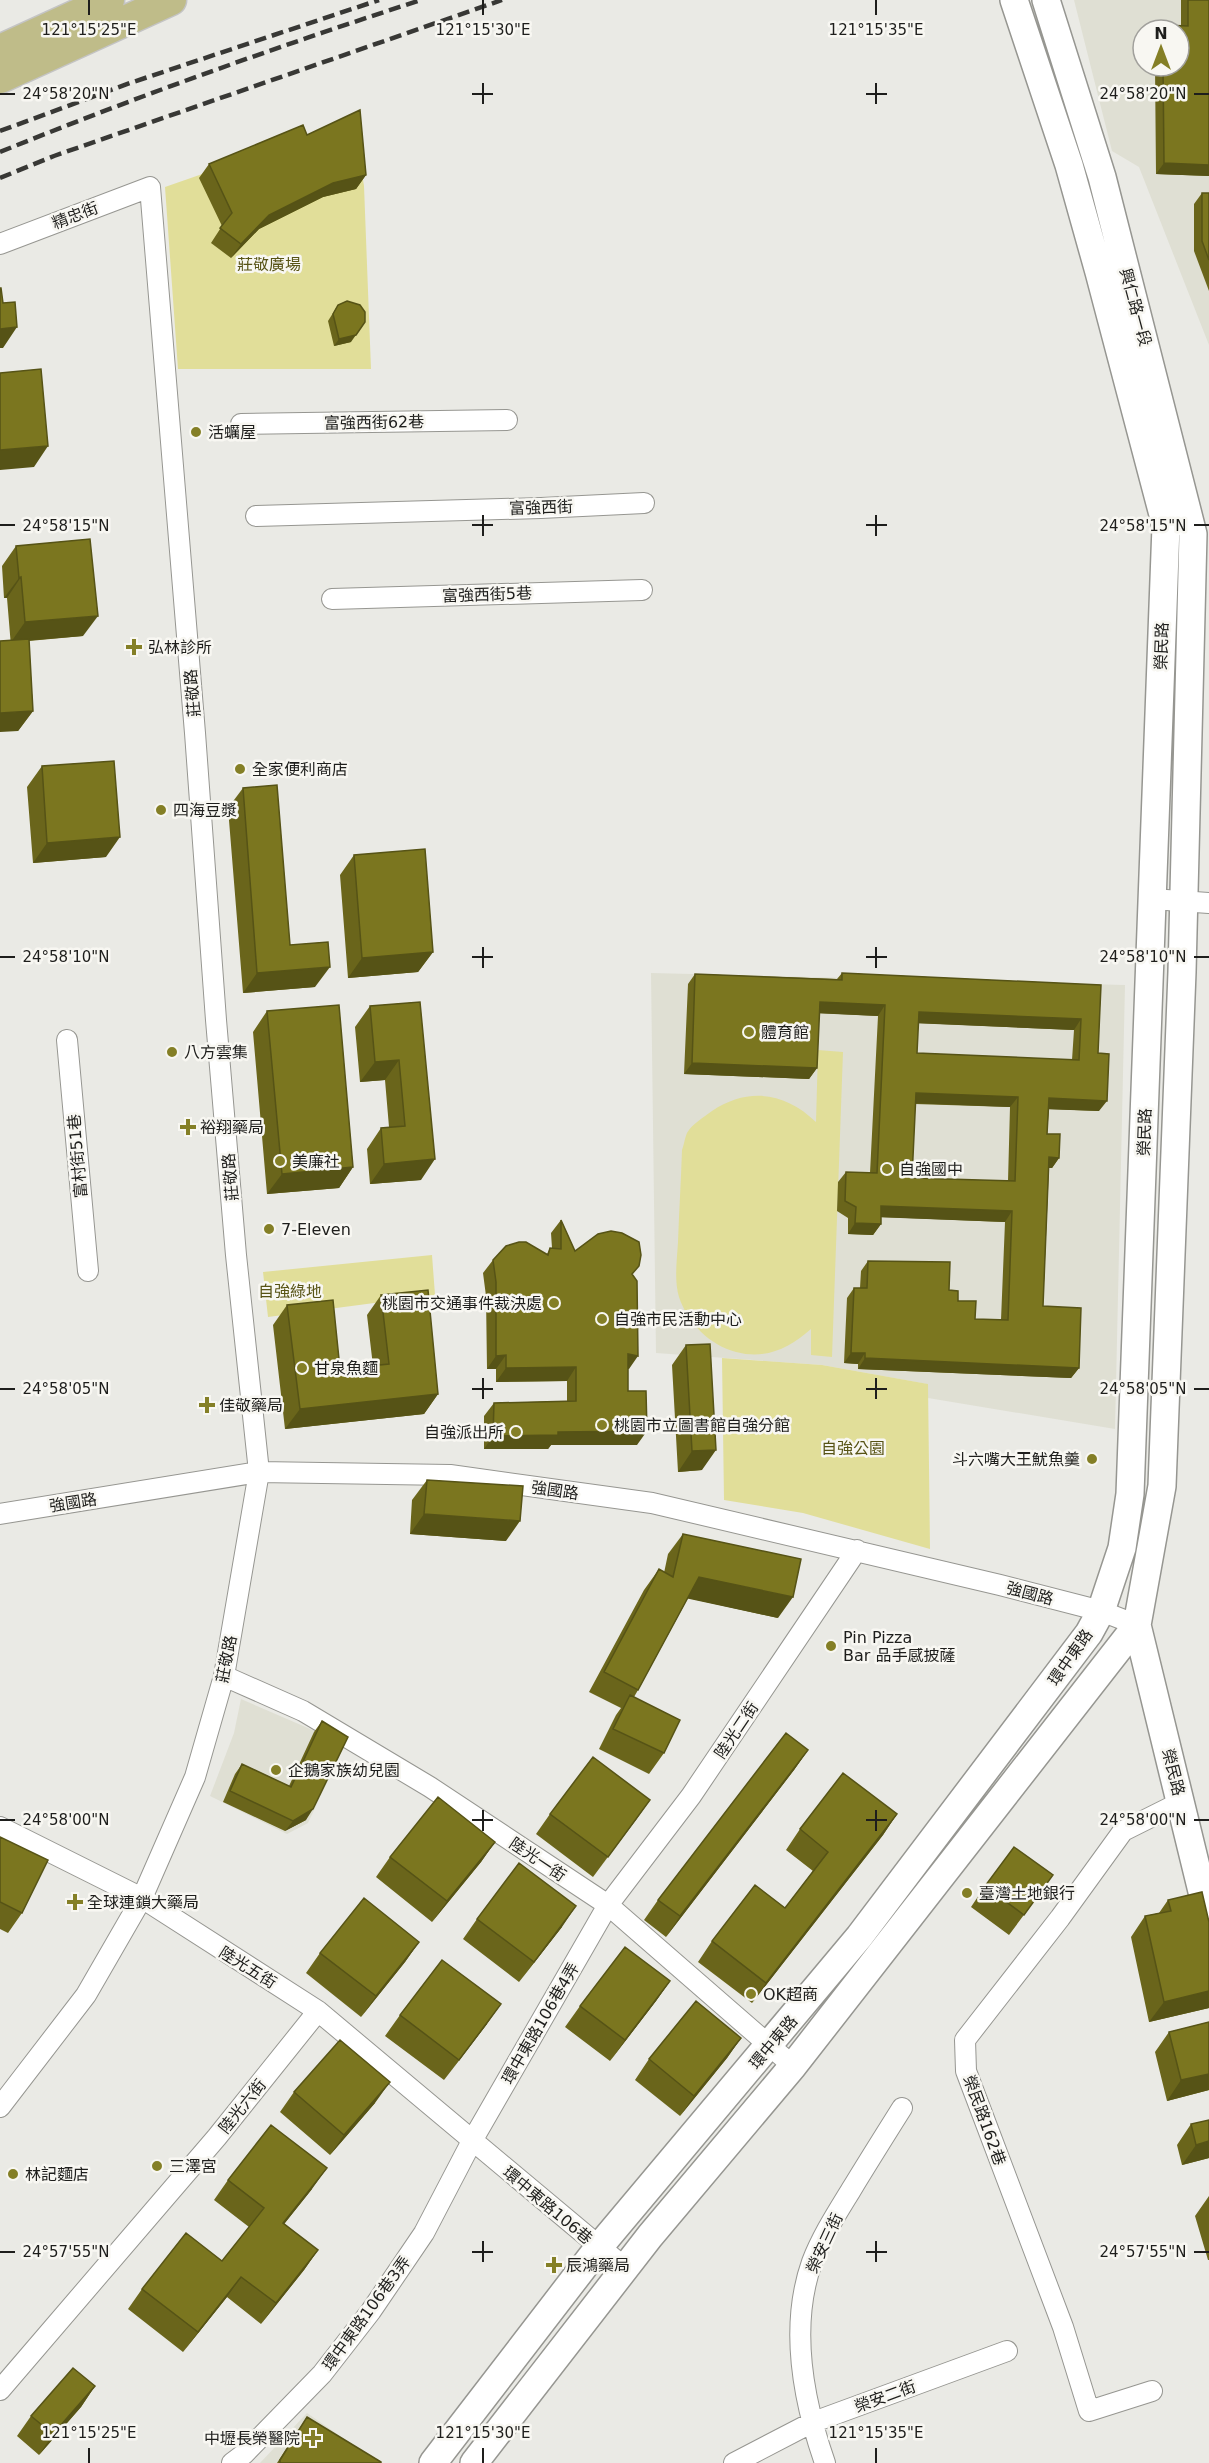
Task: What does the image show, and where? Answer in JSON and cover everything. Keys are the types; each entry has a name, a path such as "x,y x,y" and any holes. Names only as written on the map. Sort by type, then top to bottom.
{"main road":[{"path":"0,50 93,11 171,0"},
{"path":"0,78 93,11"}],"street":[{"name":"興仁路一段","path":"1014,0 1069,165 1100,272 1166,526 1163,609"},
{"name":"興仁路一段","path":"1046,0 1102,177 1194,534 1200,600"},
{"name":"精忠街","path":"0,244 150,187"},
{"name":"莊敬路","path":"0,2107 86,1995 142,1898 195,1776 224,1676 259,1472 236,1255 216,1020 150,187"},
{"name":"富強西街62巷","path":"241,424 507,420"},
{"name":"富強西街","path":"256,516 541,508 644,502"},
{"name":"富強西街5巷","path":"332,599 642,590"},
{"name":"榮民路","path":"1200,600 1197,902 1162,1486 1137,1625 1209,1920"},
{"name":"榮民路","path":"1101,1611 1122,1548 1130,1494 1163,609"},
{"path":"1152,899 1197,902"},
{"name":"富村街51巷","path":"67,1040 88,1271"},
{"name":"強國路","path":"0,1514 259,1472 450,1475 652,1503 857,1550 1101,1611"},
{"name":"陸光二街","path":"608,1905 691,1796 857,1550"},
{"path":"1101,1611 1137,1625"},
{"name":"環中東路","path":"433,2463 599,2247 859,1937 1030,1713 1089,1633 1101,1611"},
{"name":"環中東路","path":"474,2463 625,2268 793,2066 1137,1625"},
{"name":"陸光一街","path":"224,1676 303,1711 430,1787 608,1905 793,2066"},
{"name":"榮民路162巷","path":"1152,2391 1089,2411 1063,2327 966,2071 965,2040 1060,1918 1123,1831 1181,1802"},
{"name":"陸光五街","path":"0,1827 142,1898 318,2011 471,2141"},
{"name":"環中東路106巷4弄","path":"471,2141 608,1905"},
{"name":"陸光六街","path":"0,2390 217,2137 318,2011"},
{"name":"榮安三街","path":"825,2463 811,2423 799,2333 803,2295 812,2262 829,2226 902,2108"},
{"name":"環中東路106巷","path":"471,2141 625,2268"},
{"name":"環中東路106巷3弄","path":"232,2463 244,2454 322,2374 371,2311 424,2233 471,2141"},
{"name":"榮安二街","path":"734,2463 811,2423 1007,2351"}],"shaded area":[{"path":"1074,0 1209,0 1209,345 1139,167 1112,151"},
{"name":"自強國中","path":"651,973 1125,985 1115,1429 928,1398 927,1384 822,1365 656,1353"},
{"name":"企鵝家族幼兒園","path":"241,1699 345,1744 308,1823 287,1834 210,1796 234,1733"},
{"name":"中壢長榮醫院","path":"307,2413 379,2463 260,2463"}],"green space":[{"name":"莊敬廣場","path":"354,121 364,186 371,369 178,369 165,187"},
{"path":"818,1050 843,1052 832,1357 811,1355 811,1329 794,1342 776,1351 757,1354 736,1352 717,1344 701,1332 688,1316 679,1297 676,1270 682,1150 687,1133 695,1124 712,1111 739,1098 766,1096 779,1099 792,1104 816,1122"},
{"name":"自強綠地","path":"432,1255 435,1295 268,1317 263,1272"},
{"name":"自強公園","path":"722,1358 822,1365 928,1384 930,1549 803,1513 724,1500"}],"building":[{"path":"1188,0 1209,0 1209,165 1164,163 1163,78 1191,78 1191,18 1188,18"},
{"path":"360,110 366,175 333,183 269,215 241,244 220,228 232,213 209,164 303,125 307,135"},
{"path":"1202,193 1209,193 1209,260 1202,241"},
{"path":"0,288 3,303 15,302 17,327 0,329"},
{"path":"347,301 360,305 365,312 365,322 356,335 339,339 333,314 338,305"},
{"path":"41,369 48,446 0,450 0,373"},
{"path":"90,539 98,616 25,622 16,546"},
{"path":"29,639 33,711 0,713 0,641"},
{"path":"114,761 120,837 47,843 42,766"},
{"path":"277,785 290,945 328,942 330,967 257,973 243,788"},
{"path":"425,849 433,952 362,958 354,855"},
{"path":"842,973 1101,985 1098,1053 1109,1054 1107,1101 1049,1098 1047,1134 1060,1134 1059,1158 1049,1157 1043,1306 1081,1308 1079,1368 865,1358 865,1353 851,1353 854,1288 867,1288 868,1261 950,1262 949,1290 958,1291 958,1301 976,1301 975,1319 1008,1320 1012,1211 881,1206 881,1224 855,1223 856,1207 845,1201 846,1172 877,1173 885,1005 820,1002 817,1068 692,1063 695,974 842,980","holes":["919,1012 1081,1019 1079,1060 917,1053","916,1093 1018,1097 1015,1181 912,1178"]},
{"path":"420,1002 435,1159 384,1164 381,1128 405,1126 399,1060 375,1062 370,1006"},
{"path":"339,1005 353,1167 282,1174 267,1011"},
{"path":"561,1220 575,1251 598,1234 611,1231 622,1233 639,1242 641,1255 639,1266 632,1274 637,1281 638,1356 628,1354 628,1391 646,1391 647,1431 558,1432 558,1435 493,1436 494,1403 576,1401 576,1367 506,1368 506,1355 496,1356 496,1282 493,1260 506,1246 519,1242 526,1242 548,1255 550,1248 561,1249"},
{"path":"428,1290 438,1394 300,1409 287,1305 333,1300 340,1369 389,1364 381,1295"},
{"path":"710,1344 716,1450 692,1451 686,1345"},
{"path":"427,1480 523,1486 520,1521 424,1514"},
{"path":"683,1534 801,1559 793,1597 699,1577 638,1690 604,1672 659,1569 673,1577"},
{"path":"630,1695 680,1720 664,1753 613,1729"},
{"name":"企鵝家族幼兒園","path":"322,1721 348,1737 313,1809 293,1821 230,1791 242,1764 291,1787"},
{"path":"786,1733 808,1750 680,1916 658,1900"},
{"path":"593,1757 650,1800 608,1857 550,1814"},
{"path":"843,1773 897,1814 766,1983 712,1941 755,1885 785,1908 828,1852 800,1829"},
{"path":"438,1797 495,1842 447,1901 390,1857"},
{"path":"0,1837 48,1860 22,1913 0,1902"},
{"path":"1014,1847 1053,1875 1024,1915 985,1886"},
{"path":"519,1863 576,1906 534,1962 477,1919"},
{"path":"1202,1892 1209,1922 1209,1991 1164,2002 1145,1916 1171,1911 1168,1900"},
{"path":"364,1898 419,1942 376,1996 320,1953"},
{"path":"625,1947 670,1981 625,2040 580,2006"},
{"path":"442,1960 501,2004 459,2060 400,2015"},
{"path":"696,2001 741,2038 694,2096 649,2059"},
{"path":"1209,2022 1209,2074 1181,2080 1169,2032"},
{"path":"340,2040 390,2082 344,2135 294,2092"},
{"path":"1209,2120 1209,2141 1196,2145 1191,2124"},
{"path":"271,2125 327,2168 283,2223 318,2250 276,2303 241,2277 198,2332 142,2289 186,2233 222,2261 264,2208 228,2180"},
{"path":"73,2368 95,2386 53,2434 31,2416"},
{"name":"中壢長榮醫院","path":"307,2417 381,2462 381,2463 280,2463"}],"railway":[{"path":"0,131 130,83 379,0"},
{"path":"0,152 209,72 421,0"},
{"path":"0,178 54,156 502,0"}],"place":[{"name":"活蠣屋","path":"196,432"},
{"name":"弘林診所","path":"134,647"},
{"name":"全家便利商店","path":"240,769"},
{"name":"四海豆漿","path":"161,810"},
{"name":"體育館","path":"749,1032"},
{"name":"八方雲集","path":"172,1052"},
{"name":"裕翔藥局","path":"188,1127"},
{"name":"美廉社","path":"280,1161"},
{"name":"自強國中","path":"887,1169"},
{"name":"7-Eleven","path":"269,1229"},
{"name":"桃園市交通事件裁決處","path":"554,1303"},
{"name":"自強市民活動中心","path":"602,1319"},
{"name":"甘泉魚麵","path":"302,1368"},
{"name":"佳敬藥局","path":"207,1405"},
{"name":"桃園市立圖書館自強分館","path":"602,1425"},
{"name":"自強派出所","path":"516,1432"},
{"name":"斗六嘴大王魷魚羹","path":"1092,1459"},
{"name":"Pin Pizza Bar 品手感披薩","path":"831,1646"},
{"name":"企鵝家族幼兒園","path":"276,1770"},
{"name":"臺灣土地銀行","path":"967,1893"},
{"name":"全球連鎖大藥局","path":"75,1902"},
{"name":"OK超商","path":"751,1994"},
{"name":"三澤宮","path":"157,2166"},
{"name":"林記麵店","path":"13,2174"},
{"name":"辰鴻藥局","path":"554,2265"},
{"name":"中壢長榮醫院","path":"313,2438"}]}
